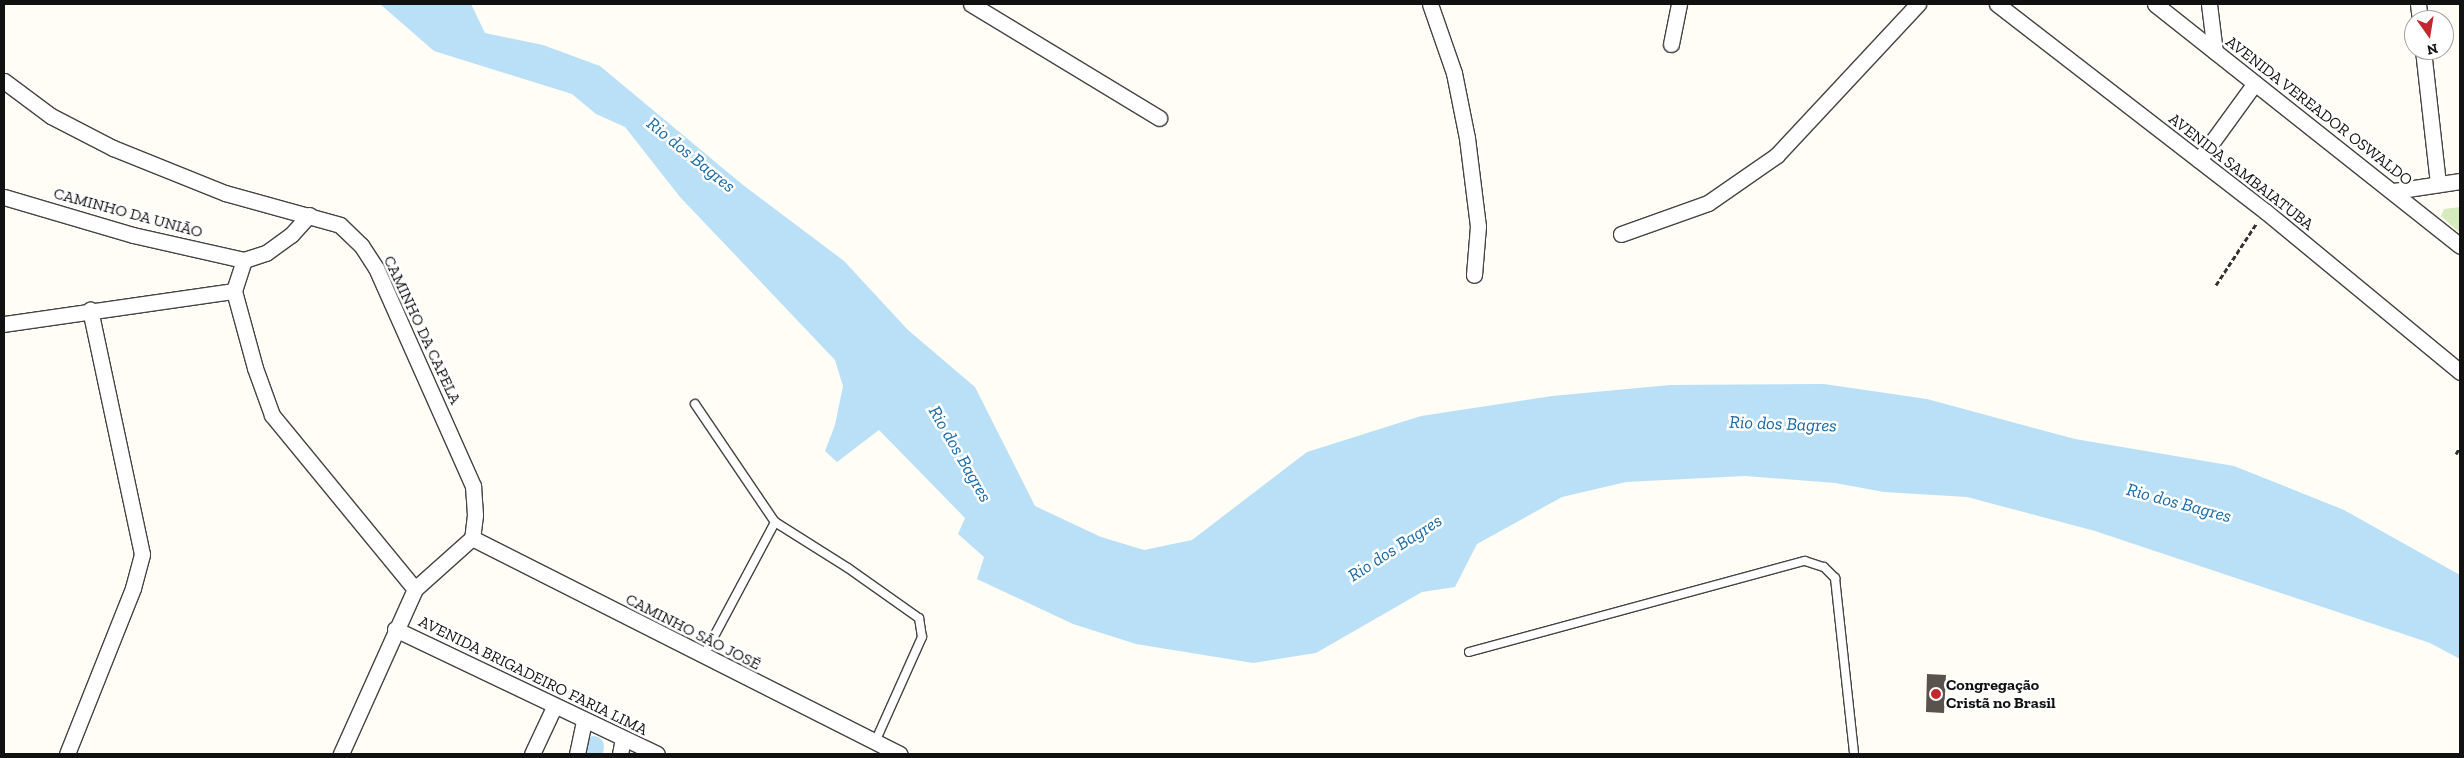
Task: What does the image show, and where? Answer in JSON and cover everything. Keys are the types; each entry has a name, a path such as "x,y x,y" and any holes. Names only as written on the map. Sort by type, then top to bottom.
{"street":[{"path":"971,4 1159,118"},
{"path":"1430,4 1454,73 1467,138 1478,226 1474,275"},
{"path":"1670,44 1679,4"},
{"path":"1621,234 1708,203 1777,155 1918,4"},
{"name":"AVENIDA SAMBAIATUBA","path":"1998,4 2265,211 2460,372"},
{"name":"AVENIDA VEREADOR OSWALDO","path":"2155,4 2394,191 2460,246"},
{"path":"2209,4 2215,52"},
{"path":"2424,60 2438,184"},
{"name":"CAMINHO DA CAPELA","path":"4,81 51,116 113,148 225,193 340,225 361,245 376,268 473,486 475,515 472,538"},
{"path":"2199,160 2255,83"},
{"path":"2394,191 2460,181"},
{"name":"CAMINHO DA UNIÃO","path":"4,197 133,235 244,260"},
{"path":"309,215 291,235 266,253 244,260 234,292 255,368 272,415 415,588"},
{"path":"4,324 90,310 234,292"},
{"path":"67,754 133,588 142,554 90,310"},
{"path":"341,754 395,629 415,588 472,538"},
{"name":"CAMINHO SÃO JOSÉ","path":"472,538 887,750"},
{"name":"AVENIDA BRIGADEIRO FARIA LIMA","path":"395,629 554,707 657,754"},
{"path":"532,754 554,707"},
{"path":"577,754 584,721"},
{"path":"620,754 623,738"}],"lane":[{"path":"695,404 774,522 848,568 920,618 922,637 887,750"},
{"path":"703,657 774,522"},
{"path":"1469,652 1805,561 1824,567 1834,578 1854,754"}],"path":[{"path":"2216,285 2265,211"},
{"path":"2456,454 2460,448"}],"green space":[{"path":"2460,207 2460,233 2441,216 2444,209"}],"water":[{"name":"Rio dos Bagres","path":"380,4 471,4 485,33 543,45 600,66 743,185 844,261 908,330 975,387 1035,506 1101,537 1144,550 1192,540 1307,452 1421,416 1552,396 1670,385 1824,384 1927,399 2075,439 2234,466 2344,510 2460,575 2460,659 2430,643 2095,531 1967,497 1884,492 1835,483 1745,476 1626,482 1562,497 1477,544 1455,587 1422,592 1316,653 1253,663 1136,644 1073,624 977,579 984,557 958,534 965,518 879,430 837,462 825,451 835,425 843,386 835,360 680,197 625,127 596,114 572,94 434,51"}],"building":[{"name":"Congregação Cristã no Brasil","path":"1927,674 1946,675 1944,713 1926,712"}],"waterway":[{"path":"593,754 594,746"}],"place":[{"name":"Congregação Cristã no Brasil","path":"1936,694"}]}
